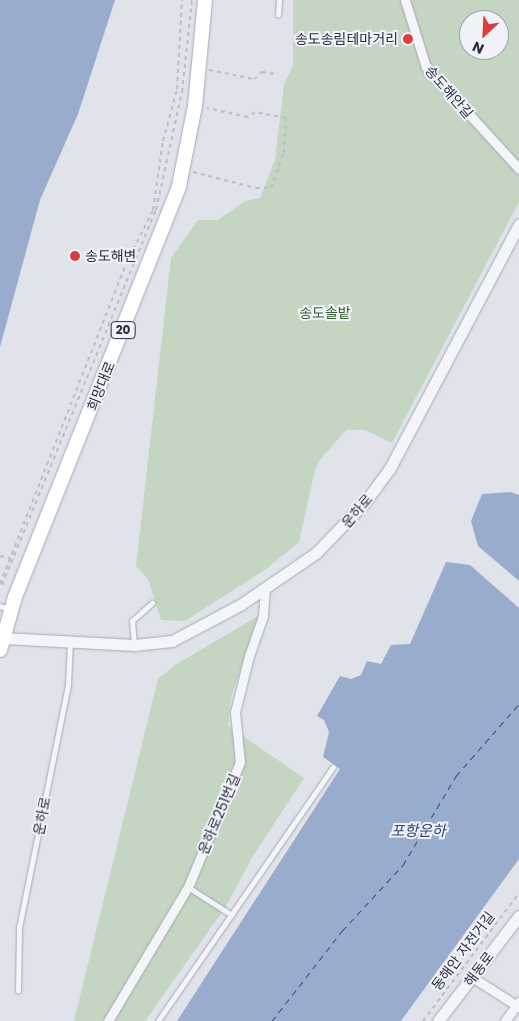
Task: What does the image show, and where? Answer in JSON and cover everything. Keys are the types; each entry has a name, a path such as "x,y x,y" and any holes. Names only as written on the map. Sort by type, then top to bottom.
{"main road":[{"name":"희망대로","path":"2,644 6,608 167,220 184,169 195,106 205,0"}],"street":[{"name":"송도해안길","path":"405,0 426,67 519,170"},
{"name":"운하로","path":"2,644 70,641 134,645 160,644 186,635 264,589 327,543 374,491 394,460 519,224"},
{"name":"운하로251번길","path":"108,1021 188,887 240,762 235,712 248,656 265,609 264,589"},
{"name":"해동로","path":"438,1021 519,916"},
{"path":"472,978 518,1005 505,1021"}],"lane":[{"path":"278,15 279,0"},
{"path":"134,645 132,621 152,603"},
{"name":"운하로","path":"18,991 19,928 68,684 70,641"},
{"path":"158,1021 333,767"},
{"path":"188,887 232,915"}],"path":[{"path":"1,585 126,264 153,210 163,141 176,89 182,0"},
{"path":"1,585 156,210 182,92 192,0"},
{"path":"199,68 254,79 262,72 276,74"},
{"path":"184,169 265,189 272,188 284,153 286,118 256,112 248,117 195,106"},
{"path":"0,556 10,558"},
{"name":"동해안 자전거길","path":"423,1021 519,893"}],"green space":[{"name":"송도솔밭","path":"293,0 519,0 519,202 392,443 365,430 346,430 319,461 315,470 299,542 266,569 185,621 161,620 148,579 136,566 171,258 198,220 218,220 245,201 260,198 275,160 284,85 293,65"},
{"path":"260,615 231,697 228,726 304,778 253,856 225,908 145,1021 74,1021 158,679 175,665"}],"water":[{"path":"0,0 115,0 78,114 40,200 0,347"},
{"path":"511,492 519,495 519,581 478,546 471,521 482,494"},
{"name":"포항운하","path":"446,562 470,565 519,608 519,859 401,1021 177,1021 340,769 323,757 329,732 324,720 317,716 340,676 351,679 361,675 367,661 381,664 391,645 410,644"}],"ferry route":[{"path":"272,1021 342,931 403,865 456,776 519,704"}],"place":[{"name":"송도송림테마거리","path":"408,39"},
{"name":"송도해변","path":"75,256"}]}
